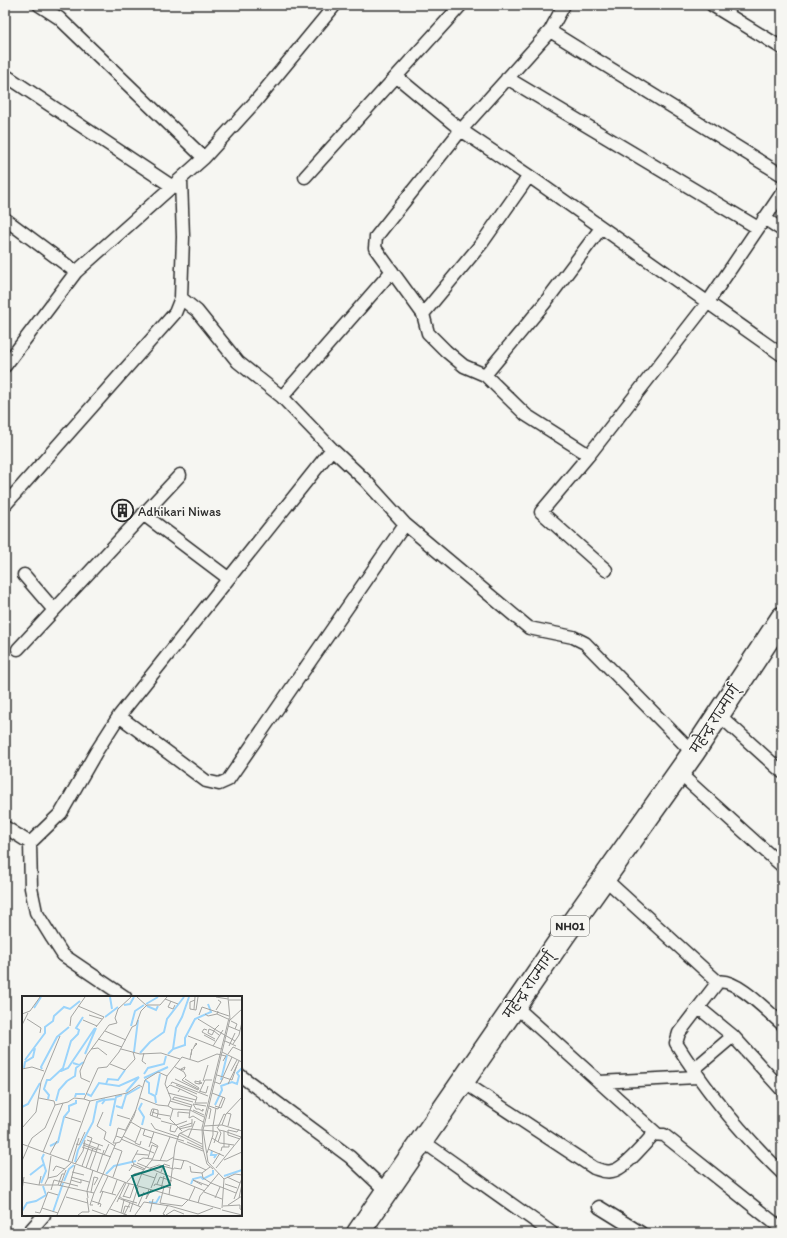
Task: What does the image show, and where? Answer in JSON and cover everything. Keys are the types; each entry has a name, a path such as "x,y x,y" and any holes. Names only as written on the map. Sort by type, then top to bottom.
{"highway":[{"name":"महेन्द्र राज्मार्ग्","path":"358,1233 514,1006 693,753 781,620"}],"street":[{"path":"39,5 59,18 204,158"},
{"path":"5,366 10,351 76,272 177,184 204,158 255,102 335,5"},
{"path":"305,177 461,5"},
{"path":"564,5 550,31 461,130 376,237 375,248 423,314 428,333 446,351 464,366 486,375 526,415 588,455"},
{"path":"712,5 782,48"},
{"path":"550,31 782,175"},
{"path":"5,75 177,184"},
{"path":"396,77 461,130 530,176 601,228 782,355"},
{"path":"507,78 761,223 782,230"},
{"path":"423,314 482,243 530,176"},
{"path":"5,506 175,313 181,298 183,237 177,184"},
{"path":"606,570 541,512 588,455 708,302 782,193"},
{"path":"5,219 76,272"},
{"path":"486,375 544,304 601,228"},
{"path":"282,397 392,271"},
{"path":"181,298 197,311 238,362 282,397 332,449 365,480 404,524 529,628 573,637 585,643 693,753"},
{"path":"124,996 63,955 36,912 31,888 30,843 60,813 119,716 332,449"},
{"path":"18,649 180,475"},
{"path":"143,514 228,578"},
{"path":"119,716 206,781 219,784 228,780 404,524"},
{"path":"24,575 54,610"},
{"path":"718,714 782,772"},
{"path":"679,773 782,866"},
{"path":"5,827 30,843"},
{"path":"604,878 718,982"},
{"path":"782,1024 736,985 724,981 718,982 679,1033 676,1044 695,1073 753,1144 782,1173"},
{"path":"514,1006 656,1134 669,1138 782,1229"},
{"path":"699,1008 733,1036 782,1090"},
{"path":"599,1082 695,1073 733,1036"},
{"path":"242,1077 350,1157 386,1191"},
{"path":"462,1081 594,1168 604,1172 612,1171 621,1167 656,1134"},
{"path":"421,1140 552,1233"},
{"path":"599,1207 641,1233"},
{"path":"28,1233 43,1216"}],"place":[{"name":"Adhikari Niwas","path":"123,511"}]}
